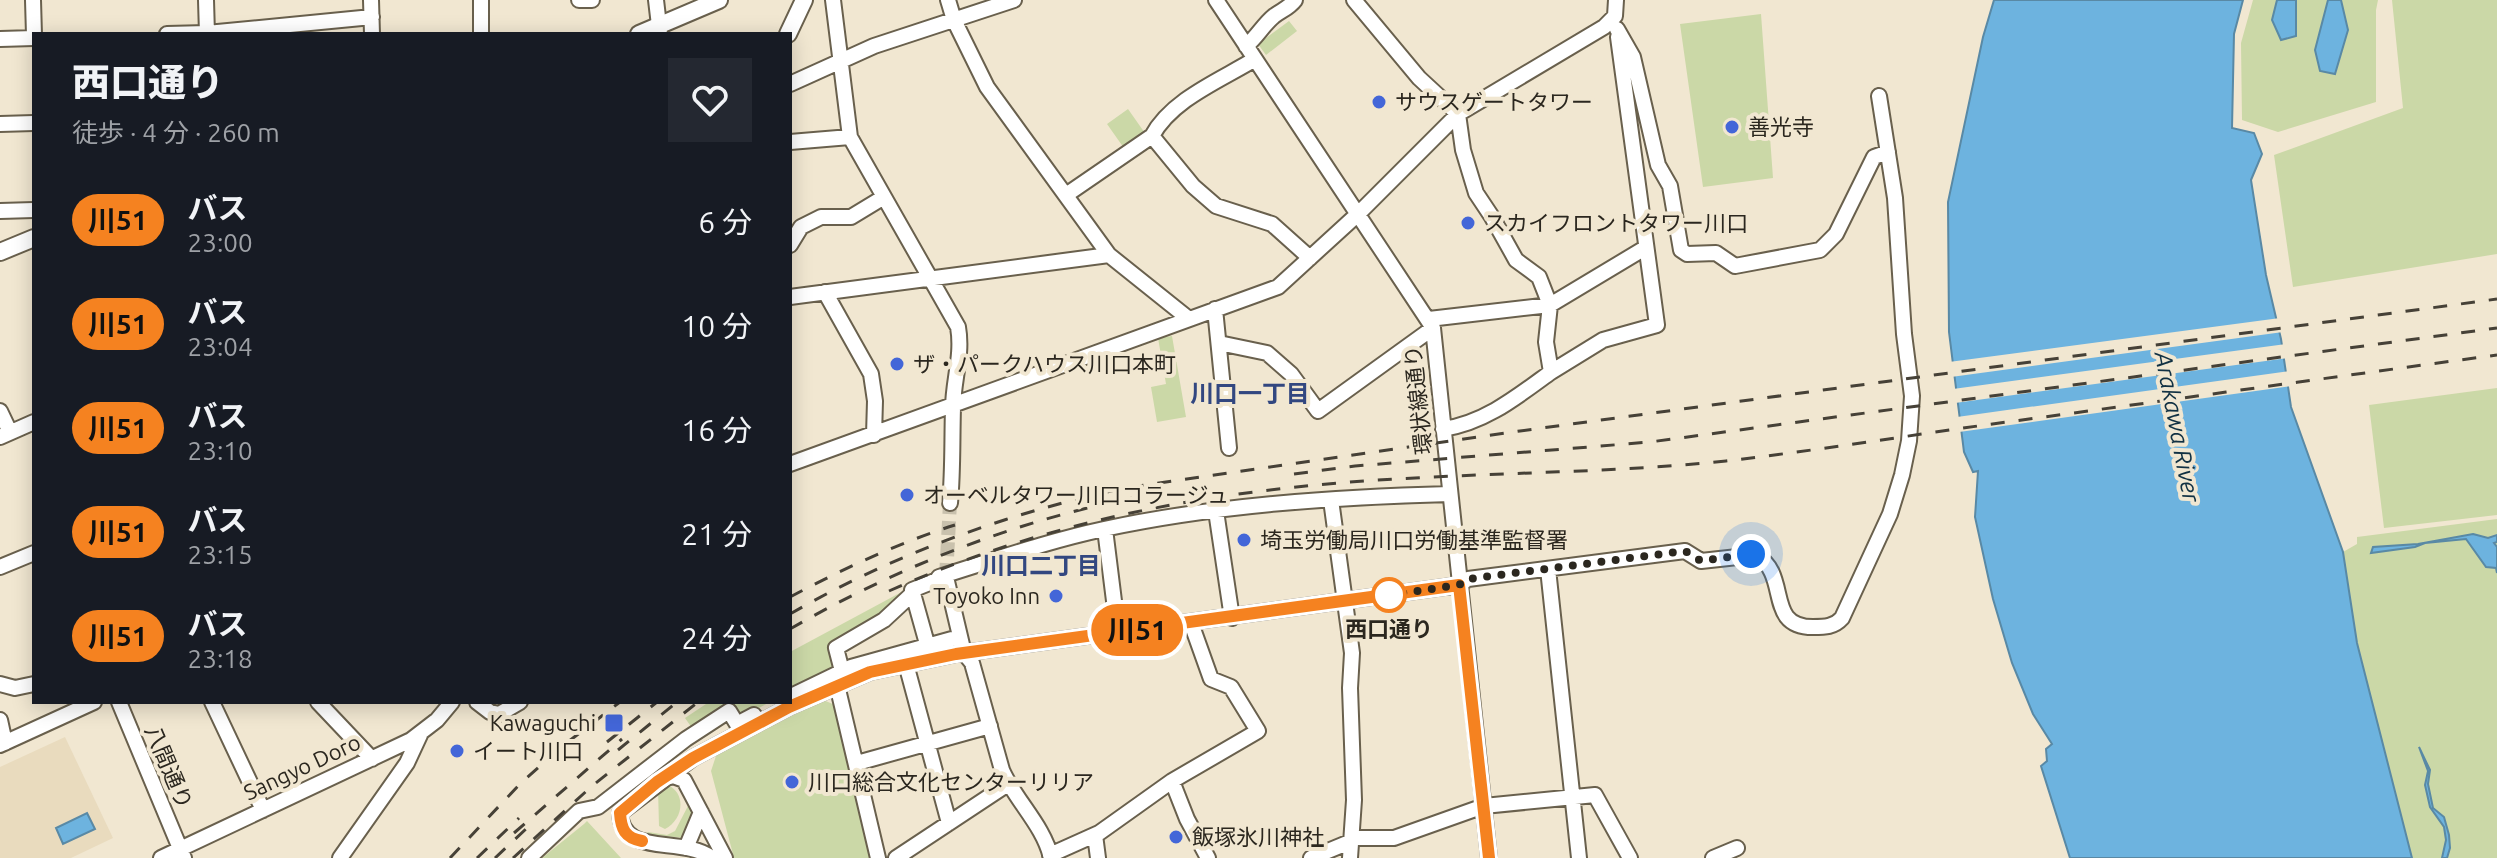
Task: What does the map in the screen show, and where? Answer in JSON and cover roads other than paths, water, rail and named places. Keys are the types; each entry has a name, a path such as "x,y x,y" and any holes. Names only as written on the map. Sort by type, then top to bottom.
{"main road":[{"path":"659,30 719,0"},
{"path":"789,32 804,0"},
{"path":"0,252 32,239"}],"street":[{"path":"33,0 34,32"},
{"path":"206,0 207,32"},
{"path":"371,0 372,32"},
{"path":"481,0 481,32"},
{"path":"579,0 592,0"},
{"path":"656,0 659,30"},
{"path":"833,0 850,137 954,317 960,339 953,406 950,503"},
{"path":"948,0 954,20 987,87 1109,255 1189,319"},
{"path":"792,83 874,46 1014,0"},
{"name":"環状線通り","path":"1216,0 1431,323 1489,858"},
{"path":"1246,46 1258,37 1272,18 1288,9 1295,0"},
{"path":"1354,0 1419,78 1458,114 1463,150 1476,193 1516,260 1539,277 1550,305 1546,342 1551,372"},
{"path":"1443,429 1468,424 1504,406 1603,340 1657,325 1616,23 1616,0"},
{"path":"235,32 290,30 372,17"},
{"path":"792,463 1278,287 1359,213 1458,114 1604,27 1616,23"},
{"path":"1616,23 1633,57 1658,165 1670,186 1681,250 1687,254 1716,253 1735,266 1820,250 1836,234 1874,157 1888,152"},
{"path":"0,39 32,36"},
{"path":"1066,195 1152,136 1179,105 1255,59"},
{"path":"792,695 930,651 963,653 1232,618 1459,585 1468,579 1685,551 1701,561 1745,555 1762,558 1773,576 1783,614 1795,626 1825,627 1837,623 1890,514 1909,441 1912,396 1904,334 1895,198 1879,96"},
{"path":"0,124 32,123"},
{"path":"1152,136 1193,186 1216,206 1272,224 1310,258"},
{"path":"792,142 850,137"},
{"path":"792,242 801,227 821,217 851,217 884,197"},
{"path":"0,211 32,210"},
{"path":"1219,343 1267,353 1291,374 1318,411 1431,323 1550,305 1645,248"},
{"path":"792,297 1109,255"},
{"path":"825,292 871,374 875,401 874,435"},
{"path":"1215,309 1229,448"},
{"path":"0,411 5,435 32,423"},
{"path":"878,858 836,648 884,620 912,594 912,590 1044,544 1105,529 1216,511 1331,500 1450,494"},
{"path":"1331,500 1352,653 1350,858"},
{"path":"1216,511 1232,618"},
{"path":"1105,529 1118,633"},
{"path":"0,567 32,554"},
{"path":"1548,569 1579,858"},
{"path":"945,577 952,639 972,663 1008,784 1045,841 1050,856 1095,835 1172,781 1258,731 1231,687 1211,679 1191,623"},
{"path":"945,577 963,653"},
{"path":"912,594 930,651"},
{"path":"712,858 686,848 632,840 622,828 620,813 693,758 840,678 906,664 952,639"},
{"path":"906,664 949,823"},
{"path":"0,684 15,688 32,684"},
{"path":"0,720 3,744 90,704"},
{"name":"八間通り","path":"120,704 182,854"},
{"path":"213,704 263,810"},
{"path":"320,704 372,759"},
{"name":"Sangyo Doro","path":"161,858 182,854 263,810 420,735 450,704"},
{"path":"480,704 495,714 516,704"},
{"path":"529,858 579,811 598,807 686,739 729,711 737,724 775,704"},
{"path":"857,763 990,726"},
{"path":"340,858 407,763 420,735"},
{"path":"684,780 699,760 720,743"},
{"path":"665,778 673,776 684,780 725,858"},
{"path":"1172,781 1187,819 1208,858"},
{"path":"896,858 1008,784"},
{"path":"1311,858 1352,840 1394,838 1484,806 1595,795 1630,858"},
{"path":"686,848 701,812"},
{"path":"1095,835 1098,858"},
{"path":"1713,858 1737,848"}],"water":[{"name":"Arakawa River","path":"1994,0 2243,0 2234,34 2232,128 2254,133 2262,154 2251,180 2291,407 2343,552 2357,643 2412,858 2070,858 2041,766 2047,761 2046,749 2052,744 2033,714 2012,663 1993,599 1975,517 1978,471 1973,472 1964,452 1949,332 1948,202 1983,37"},
{"path":"2277,0 2296,0 2296,36 2281,40 2272,20"},
{"path":"2328,0 2341,0 2348,30 2335,74 2320,71 2315,50"},
{"path":"2473,534 2488,538 2497,535 2497,542 2494,543 2497,547 2497,573 2496,568 2486,567 2466,539 2371,553 2373,547 2418,544"},
{"path":"2419,747 2430,770 2428,784 2433,808 2444,817 2449,835 2447,858 2442,858 2446,840 2444,827 2430,807 2425,785 2428,771"},
{"path":"87,813 95,829 63,844 56,828"}],"tunnel":[{"path":"946,577 950,503"}],"railway":[{"path":"792,613 829,592 953,538 1038,510 1125,488 1520,431 2497,299"},
{"path":"1294,474 1355,466 1650,442 2497,328"},
{"path":"889,591 1016,543 1146,510 1212,498 1347,482 1726,461 2497,355"},
{"path":"792,628 871,586 956,550 1043,520 1132,498"},
{"path":"792,596 871,557 955,525"},
{"path":"450,858 520,784 560,748 617,704"},
{"path":"607,742 654,704"},
{"path":"618,750 675,704"},
{"path":"513,858 592,786 695,704"},
{"path":"514,833 622,739"},
{"path":"477,858 519,818"},
{"path":"495,858 527,828"}],"place":[{"name":"サウスゲートタワー","path":"1379,102"},
{"name":"善光寺","path":"1732,127"},
{"name":"スカイフロントタワー川口","path":"1468,223"},
{"name":"ザ・パークハウス川口本町","path":"897,364"},
{"name":"オーベルタワー川口コラージュ","path":"907,495"},
{"name":"埼玉労働局川口労働基準監督署","path":"1244,540"},
{"name":"西口通り","path":"1389,595"},
{"name":"Toyoko Inn","path":"1056,596"},
{"name":"Kawaguchi","path":"614,723"},
{"name":"イート川口","path":"457,751"},
{"name":"川口総合文化センターリリア","path":"792,782"},
{"name":"飯塚氷川神社","path":"1176,837"}],"district":[{"name":"川口一丁目","path":"1250,394"},
{"name":"川口二丁目","path":"1041,566"}]}
